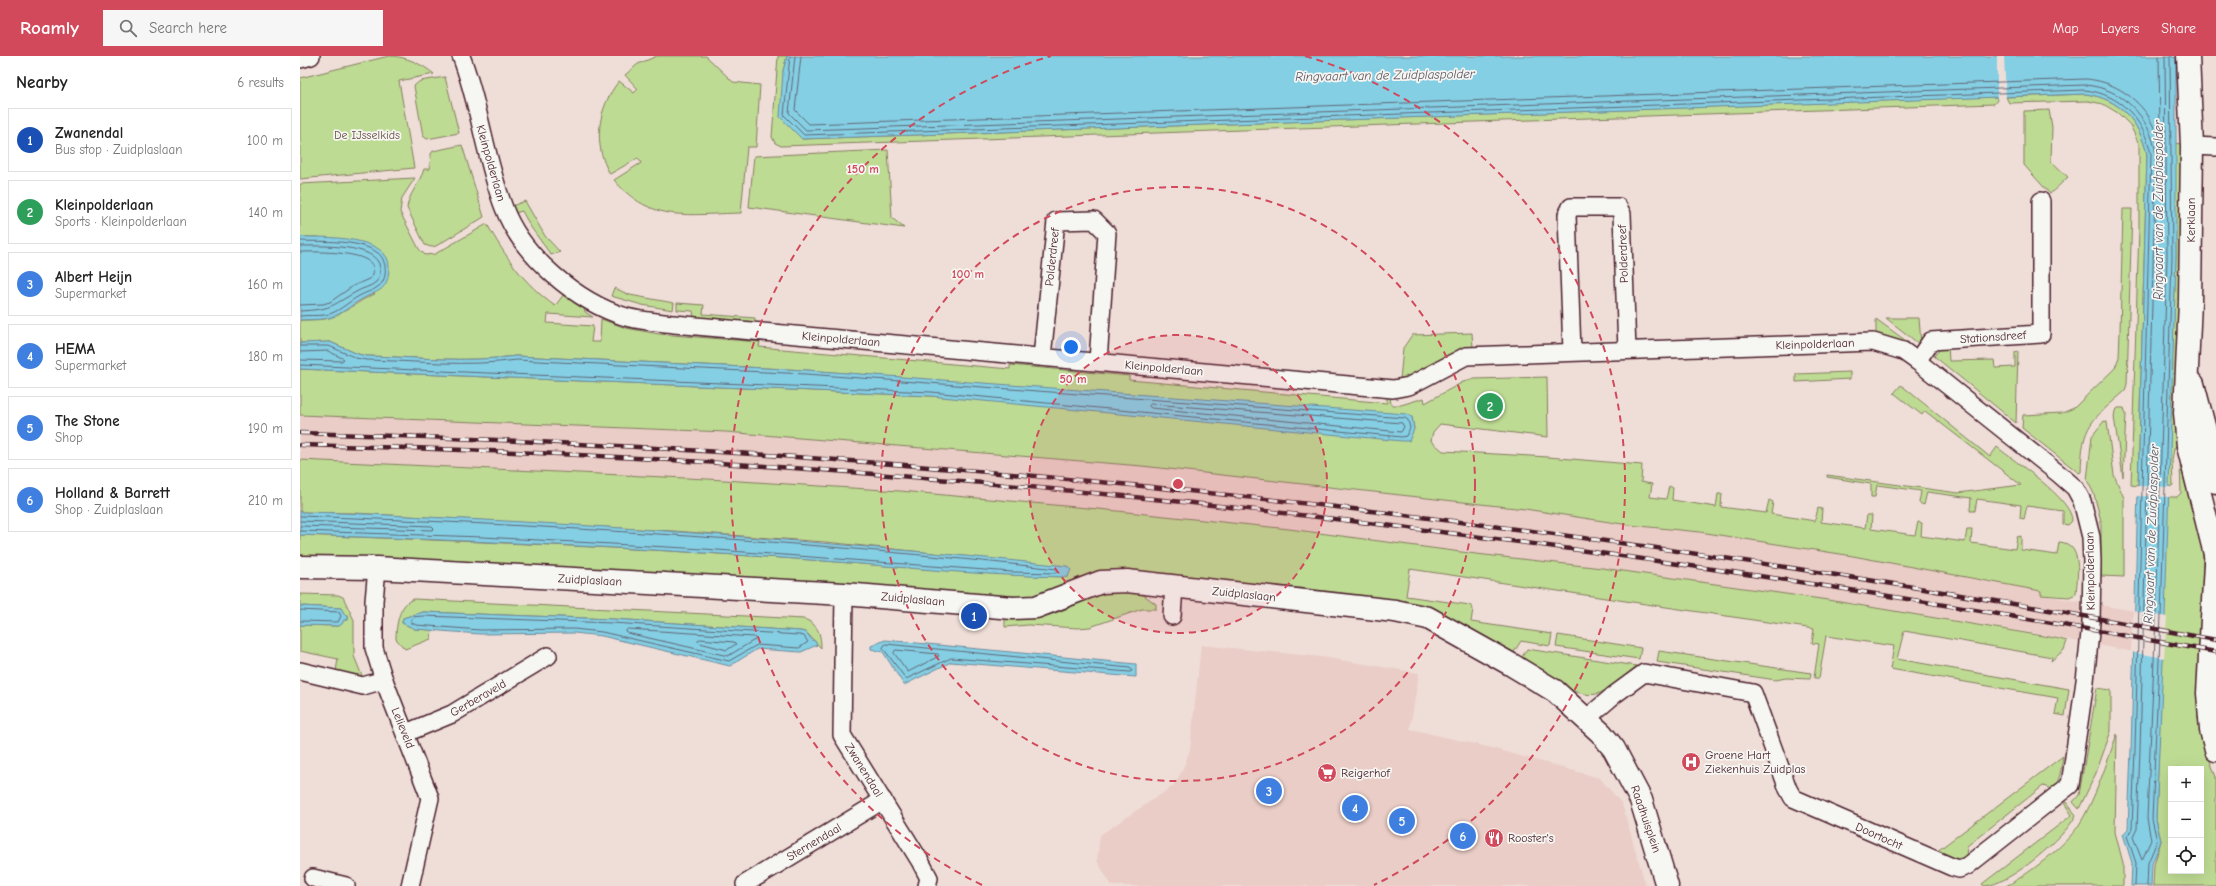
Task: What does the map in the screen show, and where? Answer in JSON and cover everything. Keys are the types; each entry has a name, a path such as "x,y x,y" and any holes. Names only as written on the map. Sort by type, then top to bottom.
{"street":[{"path":"300,59 311,56"},
{"name":"Kleinpolderlaan","path":"460,56 493,177 504,210 523,242 551,274 575,292 600,306 626,317 674,324 1098,361 1393,389 1409,386 1466,356 1572,351 1873,342 1903,351 2075,488 2082,501 2091,538 2091,623"},
{"name":"Kerklaan","path":"2190,62 2192,146 2188,365 2185,413 2188,446 2215,550 2208,693 2211,730 2216,750"},
{"path":"2192,146 2216,147"},
{"name":"Stationsdreef","path":"1917,361 1931,342 2041,334 2041,201"},
{"name":"Polderdreef","path":"1572,351 1567,215 1571,207 1618,207 1622,214 1627,350"},
{"name":"Polderdreef","path":"1042,357 1056,221 1094,220 1107,233 1098,361"},
{"name":"Kerklaan","path":"2188,365 2211,453 2216,482"},
{"name":"Zuidplaslaan","path":"300,567 377,568 844,594 1013,608 1036,607 1101,582 1127,581 1395,611 1428,618 1555,691 1586,719"},
{"name":"Lelieveld","path":"377,568 374,600 374,648 384,680 406,733 430,798 410,886"},
{"path":"1172,616 1174,586"},
{"name":"Zwanendaal","path":"844,594 842,735 920,861 929,878 928,886"},
{"name":"Doortocht","path":"1586,719 1614,695 1644,673 1753,693 1788,789 1794,798 1925,856 1960,869 1966,866 2070,785 2080,719 2091,623"},
{"name":"Gerberaveld","path":"406,733 452,714 548,656"},
{"path":"300,671 362,686 384,680"},
{"name":"Raadhuisplein","path":"1586,719 1614,749 1629,774 1641,800 1667,886"},
{"name":"Sternendaal","path":"745,884 883,800"},
{"path":"313,878 346,886"}],"shaded area":[{"path":"300,415 726,432 1142,466 1525,509 1629,525 1700,532 1853,556 2041,591 2042,595 2216,625 2216,667 2037,634 1828,600 1602,568 1476,554 1289,529 900,491 707,479 300,460"},
{"name":"Reigerhof","path":"1201,645 1322,657 1419,673 1410,729 1488,747 1600,778 1622,804 1646,886 1112,886 1097,861 1100,835 1173,786 1182,771 1190,750"}],"green space":[{"name":"De IJsselkids","path":"389,56 401,57 413,61 434,74 399,81 414,168 300,179 300,78"},
{"path":"657,56 706,56 733,82 760,85 756,147 747,147 741,213 688,215 657,210 642,204 628,194 614,180 641,163 638,158 610,174 604,162 599,138 602,114 606,102 619,81 634,93 638,89 625,75 638,64"},
{"path":"778,56 787,56 783,71 802,139 1989,97 1997,97 1997,100 1994,104 781,146 775,143 772,137"},
{"path":"445,77 459,133 427,139 423,136 414,86 420,81"},
{"path":"2086,94 2109,101 2118,106 2139,131 2147,154 2138,486 2131,485 2139,228 2139,144 2130,125 2118,113 2103,104 2088,101 2009,103 2006,97"},
{"path":"2049,110 2052,127 2051,161 2068,177 2050,194 2024,165 2024,111"},
{"path":"2175,143 2181,144 2177,444 2174,449 2172,460 2173,485 2168,487 2176,257"},
{"path":"462,145 484,217 436,246 431,247 425,245 407,208 408,203 424,169 430,169 431,154 433,151"},
{"path":"888,150 892,218 904,228 749,207 754,156"},
{"path":"415,178 402,198 400,212 419,249 425,255 435,254 487,224 516,269 544,297 555,306 564,294 584,308 585,312 593,317 548,314 547,323 593,326 591,342 600,342 601,319 626,328 659,334 760,342 759,347 1010,369 1010,365 1129,376 1129,380 1387,403 1387,396 1390,396 1391,405 1401,405 1424,398 1425,403 1463,382 1474,379 1547,377 1548,437 1440,424 1433,432 1431,441 1443,451 1548,457 1642,465 1641,482 1652,484 1650,497 1666,499 1669,486 1673,488 1672,500 1716,507 1718,494 1722,494 1721,507 1766,513 1769,500 1773,502 1771,514 1815,521 1818,508 1822,509 1821,522 1865,528 1867,515 1872,515 1871,529 1915,535 1918,522 1922,523 1921,536 1965,542 1967,529 1972,529 1971,543 2015,549 2017,537 2021,536 2021,550 2057,555 2059,542 2067,544 2072,548 2076,555 2078,571 2076,594 2069,597 2041,595 2041,591 1853,556 1700,532 1629,525 1525,509 1142,466 726,432 300,415 300,369 931,396 1414,429 1412,417 806,370 516,356 478,359 441,359 366,356 330,342 300,343 300,320 322,319 338,315 375,294 319,237 300,237 300,184"},
{"path":"525,201 545,236 560,252 551,255 530,226 522,211 515,213 512,206"},
{"path":"2123,209 2132,209 2127,384 2125,391 2096,417 2086,433 2081,472 2079,473 2022,428 2023,415 2062,413 2074,408 2115,368 2119,357"},
{"path":"614,288 630,295 674,303 673,310 642,305 611,296"},
{"path":"677,303 704,305 703,314 755,318 754,324 694,318 693,311 677,310"},
{"path":"1886,318 1919,318 1921,343 1919,344"},
{"path":"1876,319 1909,343 1876,333"},
{"path":"1472,333 1473,348 1463,351 1400,380 1403,348 1412,335"},
{"path":"1948,346 1949,361 1994,360 1995,368 2015,367 2015,352 2018,351 2016,423 1934,356 1940,349"},
{"path":"1850,372 1850,379 1796,382 1796,374"},
{"path":"1901,385 1990,457 1997,447 2042,481 2063,502 2070,512 2072,521 2068,525 2063,524 2063,511 2027,506 2024,519 2020,518 2021,505 1977,499 1975,511 1970,511 1971,498 1927,492 1924,505 1919,503 1921,491 1877,485 1875,497 1871,497 1871,484 1827,477 1827,475 1958,493 2021,485 1925,411 1922,415 1894,393"},
{"path":"2118,408 2124,408 2126,414 2123,477 2114,417 2115,411"},
{"path":"2104,421 2107,422 2114,475 2124,498 2124,577 2101,576 2101,521 2094,494 2087,480 2092,436"},
{"path":"300,460 707,479 900,491 1098,509 1289,529 1476,554 1602,568 1828,600 2067,641 2064,650 2051,661 2052,657 1904,631 1897,659 2069,689 2065,716 2055,714 2058,698 1890,669 1894,646 1826,636 1819,678 1814,678 1819,644 1812,643 1814,629 1410,569 1406,596 1470,605 1473,609 1471,622 1552,634 1550,646 1521,641 1512,655 1445,616 1122,571 1039,598 815,582 300,557 300,535 662,551 1031,576 1067,577 1069,567 825,542 673,531 353,513 300,512"},
{"path":"2180,464 2192,509 2197,508 2203,541 2203,604 2198,718 2202,739 2216,777 2216,886 2153,886 2154,865 2161,841 2156,819 2168,497 2177,497 2181,493"},
{"path":"1120,590 1141,593 1156,604 1156,609 1142,609 1090,627 1078,628 1028,625 1005,627 1005,616 1037,618 1048,616 1099,595"},
{"path":"300,594 338,595 343,597 354,620 354,656 362,676 336,671 338,659 300,651 300,625 339,626 344,620 348,620 348,615 345,615 341,608 300,606"},
{"path":"414,599 804,619 813,624 818,630 821,648 806,632 800,631 612,619 423,612 403,618 402,623 415,629 432,630 431,639 405,649 396,639 399,615 405,605"},
{"path":"1558,635 1641,648 1639,659 1556,647"},
{"path":"1527,649 1637,666 1615,684 1600,693 1591,695 1581,693 1559,684 1520,660"},
{"path":"1659,651 1811,673 1810,679 1786,678 1776,680 1657,662"},
{"path":"2097,688 2111,690 2111,731 2096,773 2079,809 2073,802 2079,795"},
{"path":"2117,734 2115,832 2123,863 2123,886 2006,886 2046,859 2079,825 2095,793"},
{"path":"2063,756 2059,778 2055,786 2052,789 2043,786 1967,846 1966,857 1955,860 1936,852"},
{"path":"2066,802 2076,815 2061,835 2049,847 2035,859 2007,878 1994,884 1984,886 1982,884 2072,815 2064,803"}],"water":[{"name":"Ringvaart van de Zuidplaspolder","path":"787,56 2170,56 2176,58 2176,257 2165,616 2156,819 2161,841 2152,864 2151,886 2131,886 2132,863 2123,834 2128,829 2131,750 2147,154 2139,131 2118,106 2109,101 2086,94 802,139 780,117 783,71"},
{"path":"300,237 323,237 354,240 379,249 387,257 389,268 387,281 382,289 334,316 325,319 300,320"},
{"path":"330,342 366,356 478,359 516,356 806,370 1406,414 1412,417 1414,429 1409,441 1402,441 931,396 300,369 300,343"},
{"path":"300,512 377,514 505,521 716,535 997,559 1067,566 1071,569 1068,577 1032,576 662,550 300,535"},
{"path":"300,606 341,608 345,615 348,615 348,620 344,620 339,626 300,625"},
{"path":"423,612 612,619 800,631 806,632 817,645 801,652 757,649 730,666 602,636 574,633 480,634 415,629 402,623 403,618"},
{"path":"885,640 1136,664 1136,677 951,662 904,685 883,652 871,649 871,646"}],"pier":[{"path":"1997,56 2004,56 2006,99 1997,99"},
{"path":"2137,486 2170,487 2170,497 2137,496"},
{"path":"2133,611 2167,617 2164,658 2131,652"}],"railway":[{"path":"300,433 541,442 782,456 1022,475 1262,499 1502,527 1740,560 1979,598 2216,640"},
{"path":"300,445 541,453 782,467 1022,486 1262,511 1501,540 1740,573 1978,611 2216,652"}],"place":[{"name":"Kleinpolderlaan","path":"1490,406"},
{"name":"Zwanendal","path":"974,616"},
{"name":"Groene Hart Ziekenhuis Zuidplas","path":"1691,762"},
{"name":"Reigerhof","path":"1327,773"},
{"name":"Albert Heijn","path":"1269,791"},
{"name":"HEMA","path":"1355,808"},
{"name":"The Stone","path":"1402,821"},
{"name":"Holland & Barrett","path":"1463,836"},
{"name":"Rooster's","path":"1494,838"}]}
